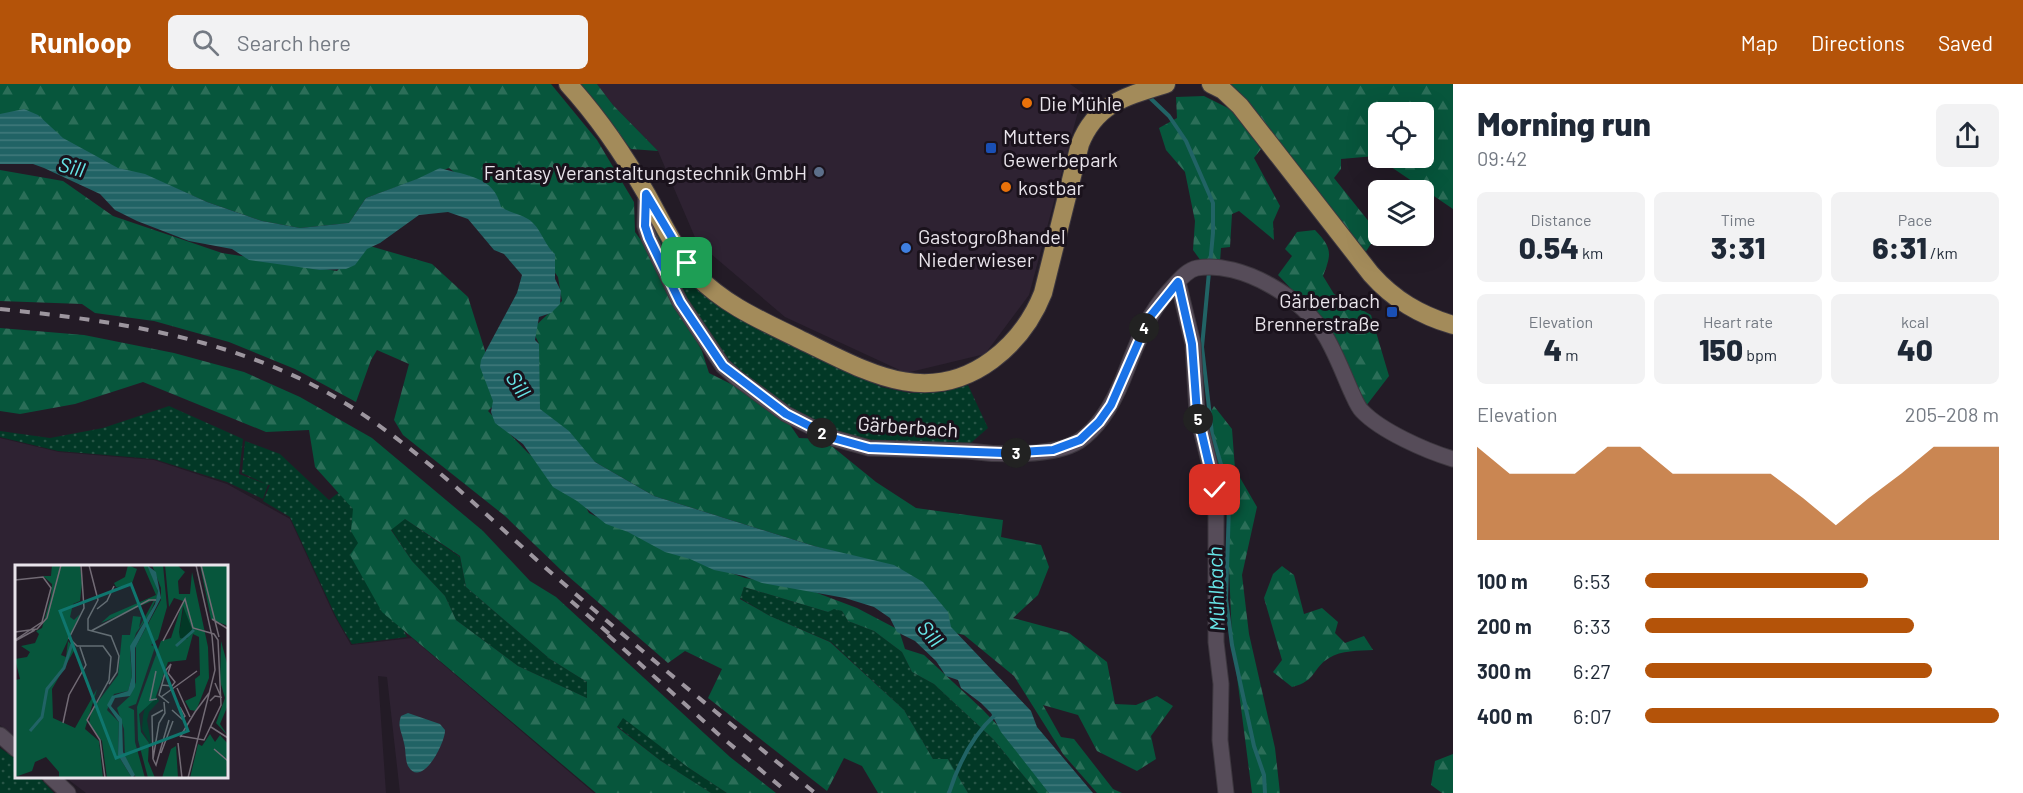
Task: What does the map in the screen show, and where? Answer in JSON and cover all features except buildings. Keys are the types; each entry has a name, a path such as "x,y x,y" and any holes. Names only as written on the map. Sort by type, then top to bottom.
{"main road":[{"path":"568,84 599,120 687,263 721,297 768,324 879,376 915,384 940,383 972,373 1009,346 1031,319 1043,293 1080,144 1086,130 1095,117 1119,101 1166,84"},
{"path":"1211,84 1223,90 1240,106 1371,274 1387,291 1413,309 1453,325"}],"street":[{"name":"Gärberbach","path":"646,194 645,226 649,238 680,302 723,366 786,414 833,438 869,448 1003,453 1053,450 1080,440 1099,422 1111,405 1149,318 1178,282 1192,269 1209,268 1234,269 1245,273 1293,301 1312,318 1327,338 1360,410 1413,444 1453,459"},
{"path":"1178,282 1192,344 1197,413 1215,490 1216,642 1221,684 1220,740 1226,793"},
{"path":"0,735 15,748"},
{"path":"51,778 68,793"}],"shaded area":[{"path":"597,84 1070,84 1083,93 1029,295 985,354 906,373 785,317 697,242 658,151 613,105"},
{"path":"654,222 682,270 827,360 881,387 910,393 943,392 968,385 988,428 965,448 873,445 807,423 734,373 695,320 650,228"},
{"path":"169,406 243,439 239,474 266,484 242,473 245,441 280,454 329,500 342,490 379,531 379,581 407,637 352,644 337,619 290,517 263,501 270,485 263,499 227,482 154,459 58,451 0,437 0,431 50,438 103,428"},
{"path":"0,438 59,452 154,460 227,484 290,519 334,615 351,645 412,638 594,793 400,793 387,677 378,676 386,793 86,793 66,778 228,778 228,565 15,565 15,738 0,725"},
{"path":"405,519 460,557 466,587 550,659 587,682 587,698 518,666 456,620 445,596 412,561 391,529"},
{"path":"744,587 828,612 834,608 842,611 848,621 874,631 902,652 912,672 934,684 993,739 1038,793 968,793 948,759 933,759 904,710 831,642 770,616 740,598"},
{"path":"623,717 689,768 727,793 711,793 661,761 617,726"},
{"path":"0,748 15,758 15,778 40,778 54,793 0,793"}],"green space":[{"path":"0,84 551,84 597,140 634,202 635,232 648,250 702,351 709,373 784,416 799,438 823,439 876,482 916,508 1003,520 1001,537 1041,545 1049,567 1038,595 1013,618 1069,633 1107,662 1115,704 1136,705 1157,696 1173,706 1151,736 1156,759 1137,771 1097,751 1078,715 1043,705 1061,737 1074,739 1113,789 1122,793 1097,793 1063,754 1014,676 964,635 937,629 870,561 654,496 595,462 566,439 568,431 539,409 539,344 532,329 562,301 558,277 524,228 449,168 366,198 349,223 300,228 262,221 207,202 145,175 126,180 0,122"},
{"path":"576,84 597,84 613,105 658,151 631,149"},
{"path":"1229,84 1453,84 1453,209 1434,196 1434,180 1410,180 1393,168 1434,168 1434,102 1368,102 1368,157 1341,159 1341,169 1334,178 1368,220 1370,246 1365,253 1249,103"},
{"path":"1204,96 1234,111 1261,149 1254,158 1280,206 1273,222 1274,240 1239,211 1232,214 1230,247 1221,248 1220,262 1201,261 1193,250 1195,221 1185,172 1166,150 1159,128 1177,118 1176,97"},
{"path":"0,170 63,181 113,216 222,253 337,271 363,244 432,264 468,297 486,354 496,403 488,411 528,453 575,487 589,513 666,550 745,578 804,588 857,608 899,630 905,649 924,655 983,710 1004,732 1050,793 1038,793 993,739 934,684 912,672 902,652 874,631 848,621 842,611 834,609 828,612 744,587 740,599 770,616 830,642 904,710 933,759 948,759 968,793 878,793 862,766 844,758 827,791 708,698 722,669 685,651 668,663 561,570 505,516 403,435 394,420 409,364 377,350 371,360 356,402 295,369 229,342 154,321 95,313 82,304 0,301"},
{"path":"1315,230 1329,251 1323,276 1334,294 1371,315 1389,376 1366,406 1318,317 1278,275 1292,256 1285,249 1297,232"},
{"path":"0,328 84,335 174,353 244,372 300,397 372,438 483,531 530,581 556,597 730,757 776,793 727,793 689,768 623,718 617,727 661,761 711,793 596,793 382,612 350,555 358,543 351,531 353,509 315,467 309,430 266,432 143,382 75,404 20,414 0,411","holes":["405,519 460,556 466,587 550,659 587,682 587,698 518,666 456,620 445,596 412,561 391,530"]},
{"path":"1214,406 1232,429 1235,469 1257,507 1242,575 1249,634 1275,748 1280,793 1252,793 1232,638 1226,498 1207,418"},
{"path":"1282,566 1294,575 1304,614 1322,608 1338,622 1335,633 1345,643 1364,636 1373,650 1350,651 1334,655 1324,662 1310,678 1292,687 1273,672 1282,660 1264,598 1273,574"},
{"path":"1453,754 1453,793 1442,793 1431,785 1435,761"}],"water":[{"name":"Sill","path":"24,109 38,115 63,138 118,168 145,174 207,202 262,221 300,228 349,223 366,198 440,168 486,183 497,197 501,207 532,222 555,254 555,279 561,291 560,304 551,313 539,317 535,340 539,344 540,409 569,431 595,462 654,496 814,546 894,565 923,582 948,612 951,627 1031,711 1037,727 1093,793 1049,793 1001,732 991,713 961,688 958,680 946,676 936,661 915,641 897,632 890,618 874,607 845,598 762,583 744,576 714,570 690,559 665,552 628,532 606,524 577,501 553,487 523,444 495,423 491,412 493,401 480,367 481,360 517,293 522,275 504,254 494,250 468,219 448,212 419,215 380,243 367,249 355,265 346,269 320,270 249,260 232,249 189,241 137,221 115,210 100,194 44,168 33,164 0,164 0,114"},
{"path":"408,713 440,724 445,730 437,753 426,768 420,772 414,772 406,761 400,723 401,716"}],"waterway":[{"name":"Mühlbach","path":"1147,95 1169,116 1186,141 1213,203 1210,265"},
{"name":"Mühlbach","path":"1209,272 1202,347 1212,434 1223,471 1229,507 1226,599 1232,645 1254,746 1264,775 1265,793"},
{"path":"949,793 967,751 995,715"}],"railway":[{"path":"0,309 80,318 159,332 198,342 274,367 345,403 378,425 440,473 588,605 815,793"},
{"path":"571,601 614,638"},
{"path":"608,635 788,793"}],"place":[{"name":"Die Mühle","path":"1027,103"},
{"name":"Mutters Gewerbepark","path":"991,148"},
{"name":"Fantasy Veranstaltungstechnik GmbH","path":"819,172"},
{"name":"kostbar","path":"1006,187"},
{"name":"Gastogroßhandel Niederwieser","path":"906,248"},
{"name":"Gärberbach Brennerstraße","path":"1392,312"}],"route":[{"path":"687,263 646,194 645,226 680,302 723,366 737,378 786,414 833,438 869,448 984,453 1053,450 1074,444 1087,434 1111,405 1149,318 1178,282 1192,344 1197,413 1215,490"}]}
